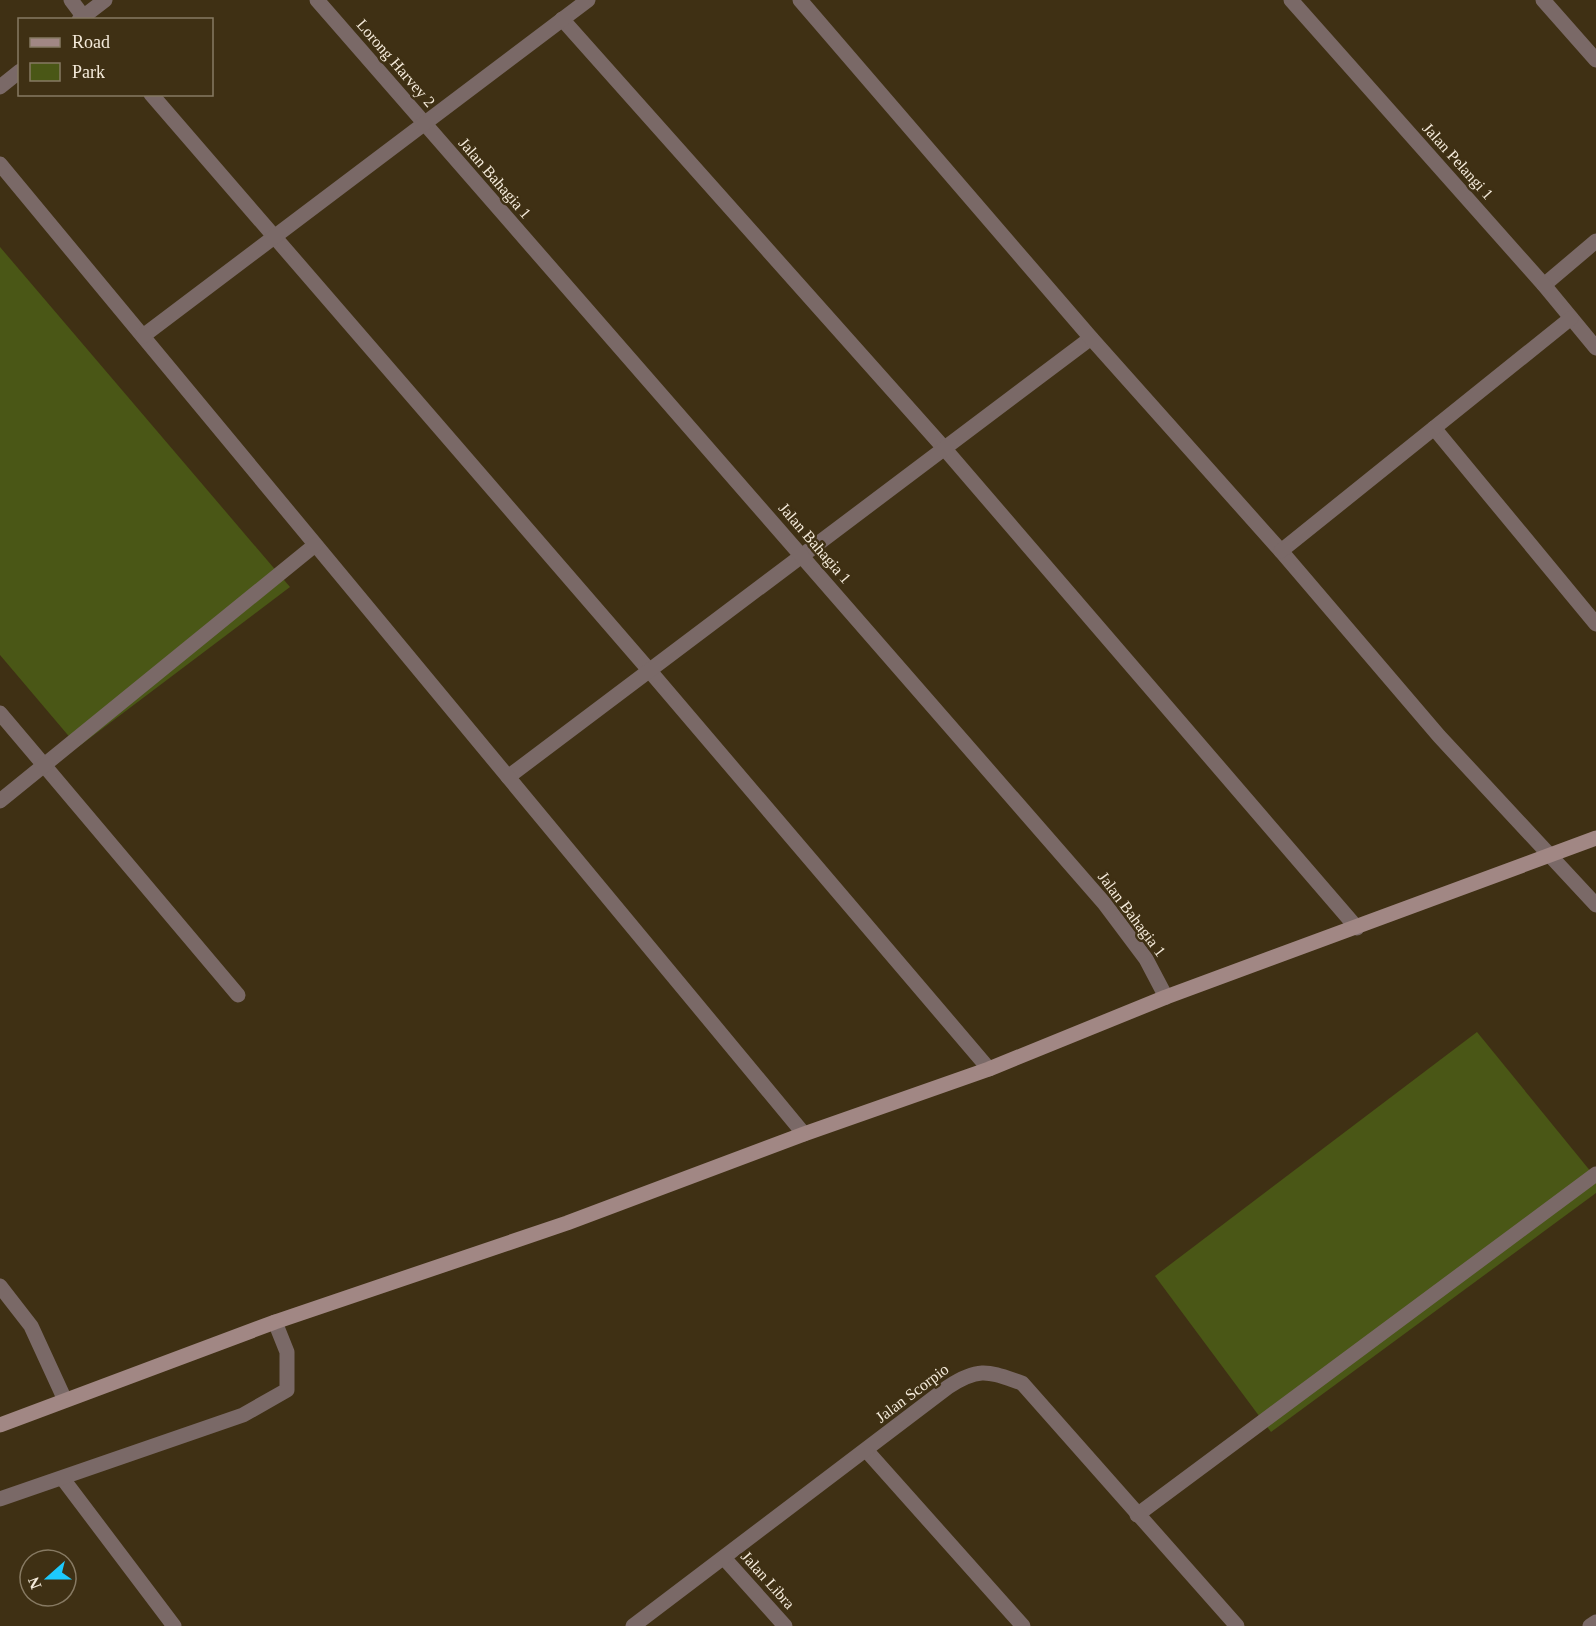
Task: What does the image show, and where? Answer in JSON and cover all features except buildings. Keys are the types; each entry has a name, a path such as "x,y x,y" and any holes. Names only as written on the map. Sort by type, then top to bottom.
{"street":[{"path":"71,0 83,18 105,0"},
{"name":"Lorong Harvey 2","path":"317,0 424,123"},
{"path":"143,336 588,0"},
{"path":"800,0 1091,338 1281,551 1439,736 1596,905"},
{"name":"Jalan Pelangi 1","path":"1291,0 1544,285 1596,348"},
{"path":"1543,0 1596,60"},
{"path":"562,19 944,448 1357,928"},
{"path":"0,87 18,73"},
{"path":"153,96 649,670 989,1069"},
{"name":"Jalan Bahagia 1","path":"424,123 1104,903 1146,959 1166,997"},
{"path":"0,164 804,1134"},
{"path":"1544,285 1596,241"},
{"path":"1281,551 1571,318"},
{"path":"508,777 1091,338"},
{"path":"1434,428 1596,624"},
{"path":"0,801 315,545"},
{"path":"0,713 238,995"},
{"path":"0,1425 274,1322 567,1223 804,1134 989,1069 1166,997 1596,838"},
{"path":"1137,1515 1596,1174"},
{"path":"0,1286 31,1326 65,1400"},
{"path":"0,1499 243,1415 286,1390 287,1352 274,1322"},
{"name":"Jalan Scorpio","path":"633,1626 965,1376 988,1372 1022,1383 1237,1626"},
{"path":"866,1450 1023,1626"},
{"path":"63,1479 174,1626"},
{"name":"Jalan Libra","path":"724,1558 785,1626"},
{"path":"1590,1626 1596,1622"}],"green space":[{"path":"0,247 290,587 78,747 0,655"},
{"path":"1477,1032 1596,1178 1596,1193 1271,1432 1155,1276"}]}
